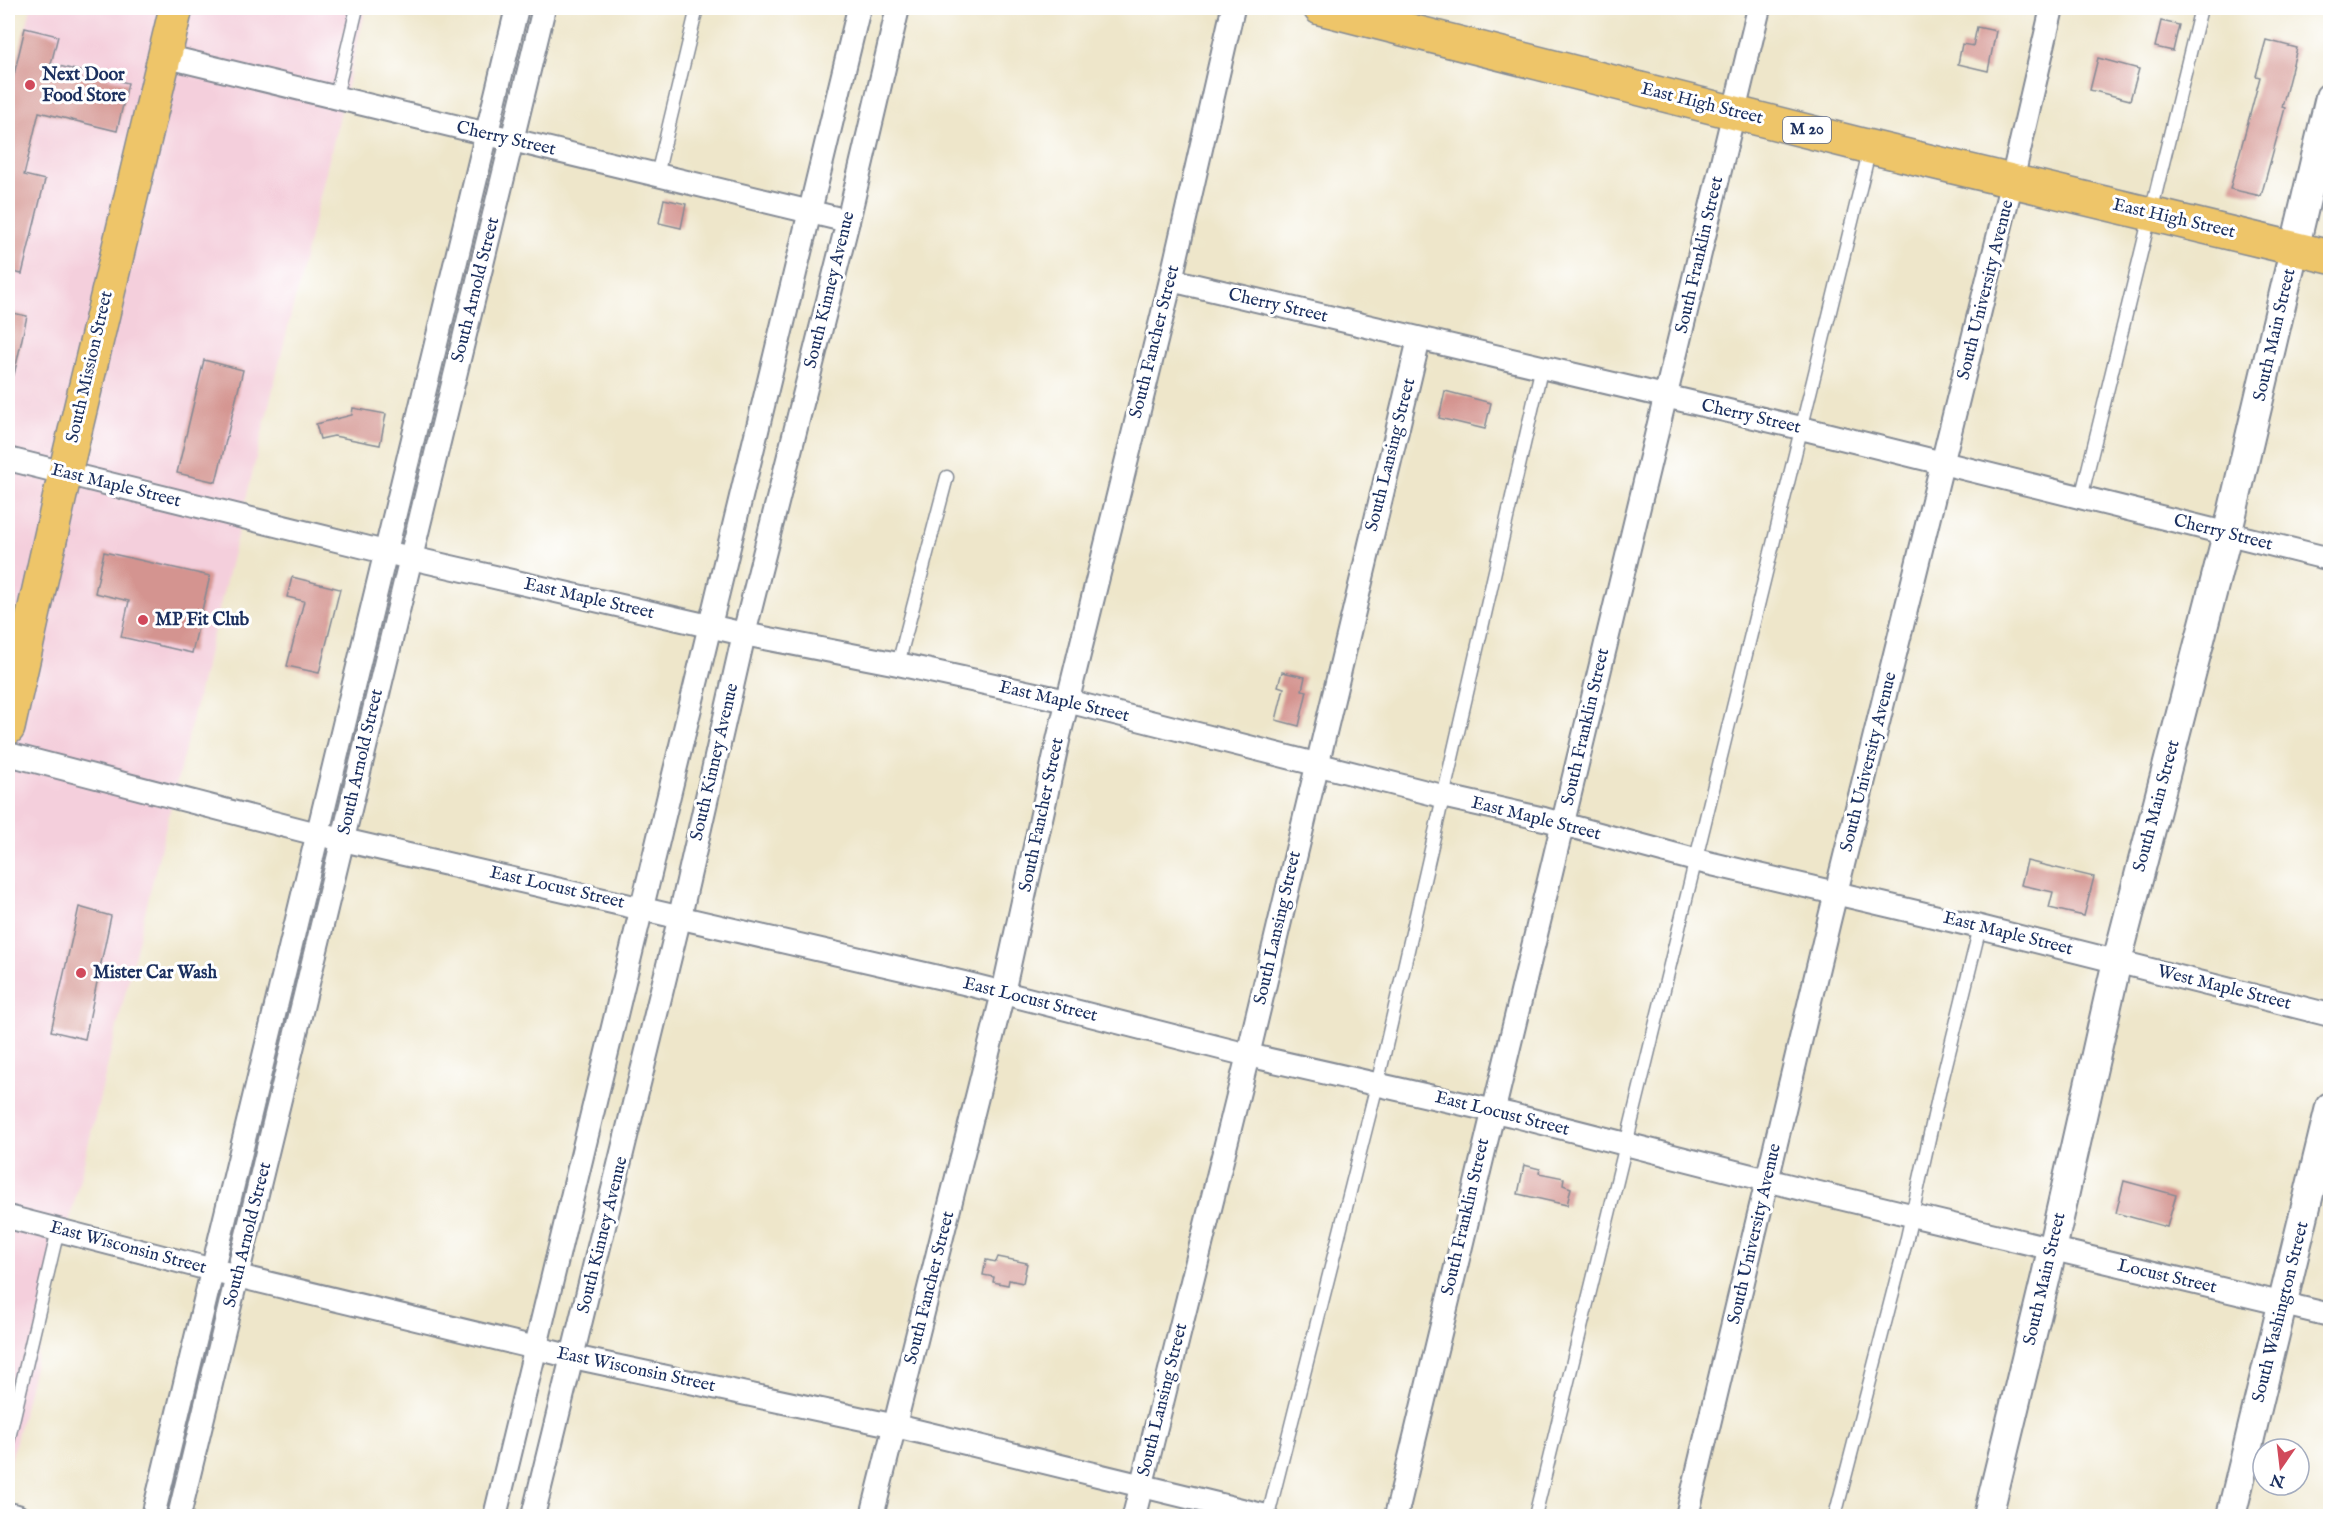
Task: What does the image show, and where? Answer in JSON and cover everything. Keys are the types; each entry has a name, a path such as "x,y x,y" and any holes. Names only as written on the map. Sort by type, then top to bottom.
{"main road":[{"name":"South Mission Street","path":"8,728 65,473 176,8"},
{"name":"East High Street","path":"1320,8 1870,147 2295,248"},
{"name":"M 20","path":"2295,248 2331,257"}],"street":[{"name":"South Arnold Street","path":"153,1516 517,8"},
{"name":"South Arnold Street","path":"179,1516 544,8"},
{"name":"South Kinney Avenue","path":"495,1516 859,8"},
{"name":"South Kinney Avenue","path":"533,1516 680,916 744,634 848,221 898,8"},
{"name":"South Fancher Street","path":"873,1516 1004,993 1067,701 1171,280 1233,8"},
{"name":"South Franklin Street","path":"1396,1516 1491,1111 1563,824 1759,8"},
{"name":"South University Avenue","path":"1687,1516 2012,181 2052,8"},
{"name":"Cherry Street","path":"164,56 848,221"},
{"name":"South Main Street","path":"1988,1516 2052,1250 2117,961 2228,535 2331,97"},
{"name":"Cherry Street","path":"1171,280 1801,428 2331,559"},
{"name":"South Lansing Street","path":"1134,1516 1248,1055 1419,339"},
{"name":"East Maple Street","path":"8,459 385,552 744,634 898,664 1067,701 1442,796 1563,824 1695,860 2117,961"},
{"name":"East Locust Street","path":"8,754 317,834 680,916 1004,993 1248,1055 1491,1111 2052,1250"},
{"name":"West Maple Street","path":"2117,961 2331,1015"},
{"name":"South Washington Street","path":"2231,1516 2331,1107"},
{"name":"East Wisconsin Street","path":"8,1217 213,1270 573,1357 896,1426 1267,1516"},
{"name":"Locust Street","path":"2052,1250 2331,1315"},
{"path":"8,1514 16,1516"}],"lane":[{"path":"336,96 357,8"},
{"path":"657,175 697,8"},
{"path":"2081,498 2201,8"},
{"path":"1535,1516 1870,147"},
{"path":"1267,1516 1377,1085 1542,366"},
{"path":"898,664 946,477"},
{"path":"1835,1516 1912,1215 1980,927"},
{"path":"8,1442 58,1230"}],"shaded area":[{"path":"31,8 366,8 8,1473 8,97"}],"building":[{"path":"2161,21 2179,25 2173,51 2155,47"},
{"path":"1977,27 1996,31 1988,71 1958,64 1962,44 1973,46"},
{"path":"25,28 58,36 51,64 128,83 117,131 39,112 24,175 45,180 22,274 8,271 8,100"},
{"path":"2266,40 2297,48 2282,107 2285,108 2261,196 2230,189 2260,77 2256,76"},
{"path":"2098,58 2139,69 2130,100 2090,90"},
{"path":"664,199 686,204 681,228 659,223"},
{"path":"8,312 27,316 14,375 8,375"},
{"path":"204,360 243,370 216,482 177,473"},
{"path":"1445,391 1491,403 1485,429 1439,418"},
{"path":"353,408 386,414 380,445 334,436 320,439 316,424 352,415"},
{"path":"104,552 210,576 192,653 121,637 129,601 95,593"},
{"path":"292,577 340,589 319,673 287,666 304,601 287,597"},
{"path":"1282,672 1305,677 1302,690 1307,691 1299,726 1276,720 1284,688 1278,686"},
{"path":"2027,861 2094,877 2084,916 2049,908 2053,892 2021,885"},
{"name":"Mister Car Wash","path":"79,907 111,916 85,1039 51,1031"},
{"path":"1524,1165 1540,1169 1539,1173 1564,1178 1563,1185 1571,1188 1567,1205 1518,1194"},
{"path":"2124,1181 2176,1195 2167,1227 2116,1213"},
{"path":"998,1257 1027,1263 1023,1283 1009,1280 1008,1285 993,1282 994,1277 983,1275 986,1260 996,1262"}],"place":[{"name":"Next Door Food Store","path":"30,85"},
{"name":"MP Fit Club","path":"143,620"},
{"name":"Mister Car Wash","path":"81,973"}]}
